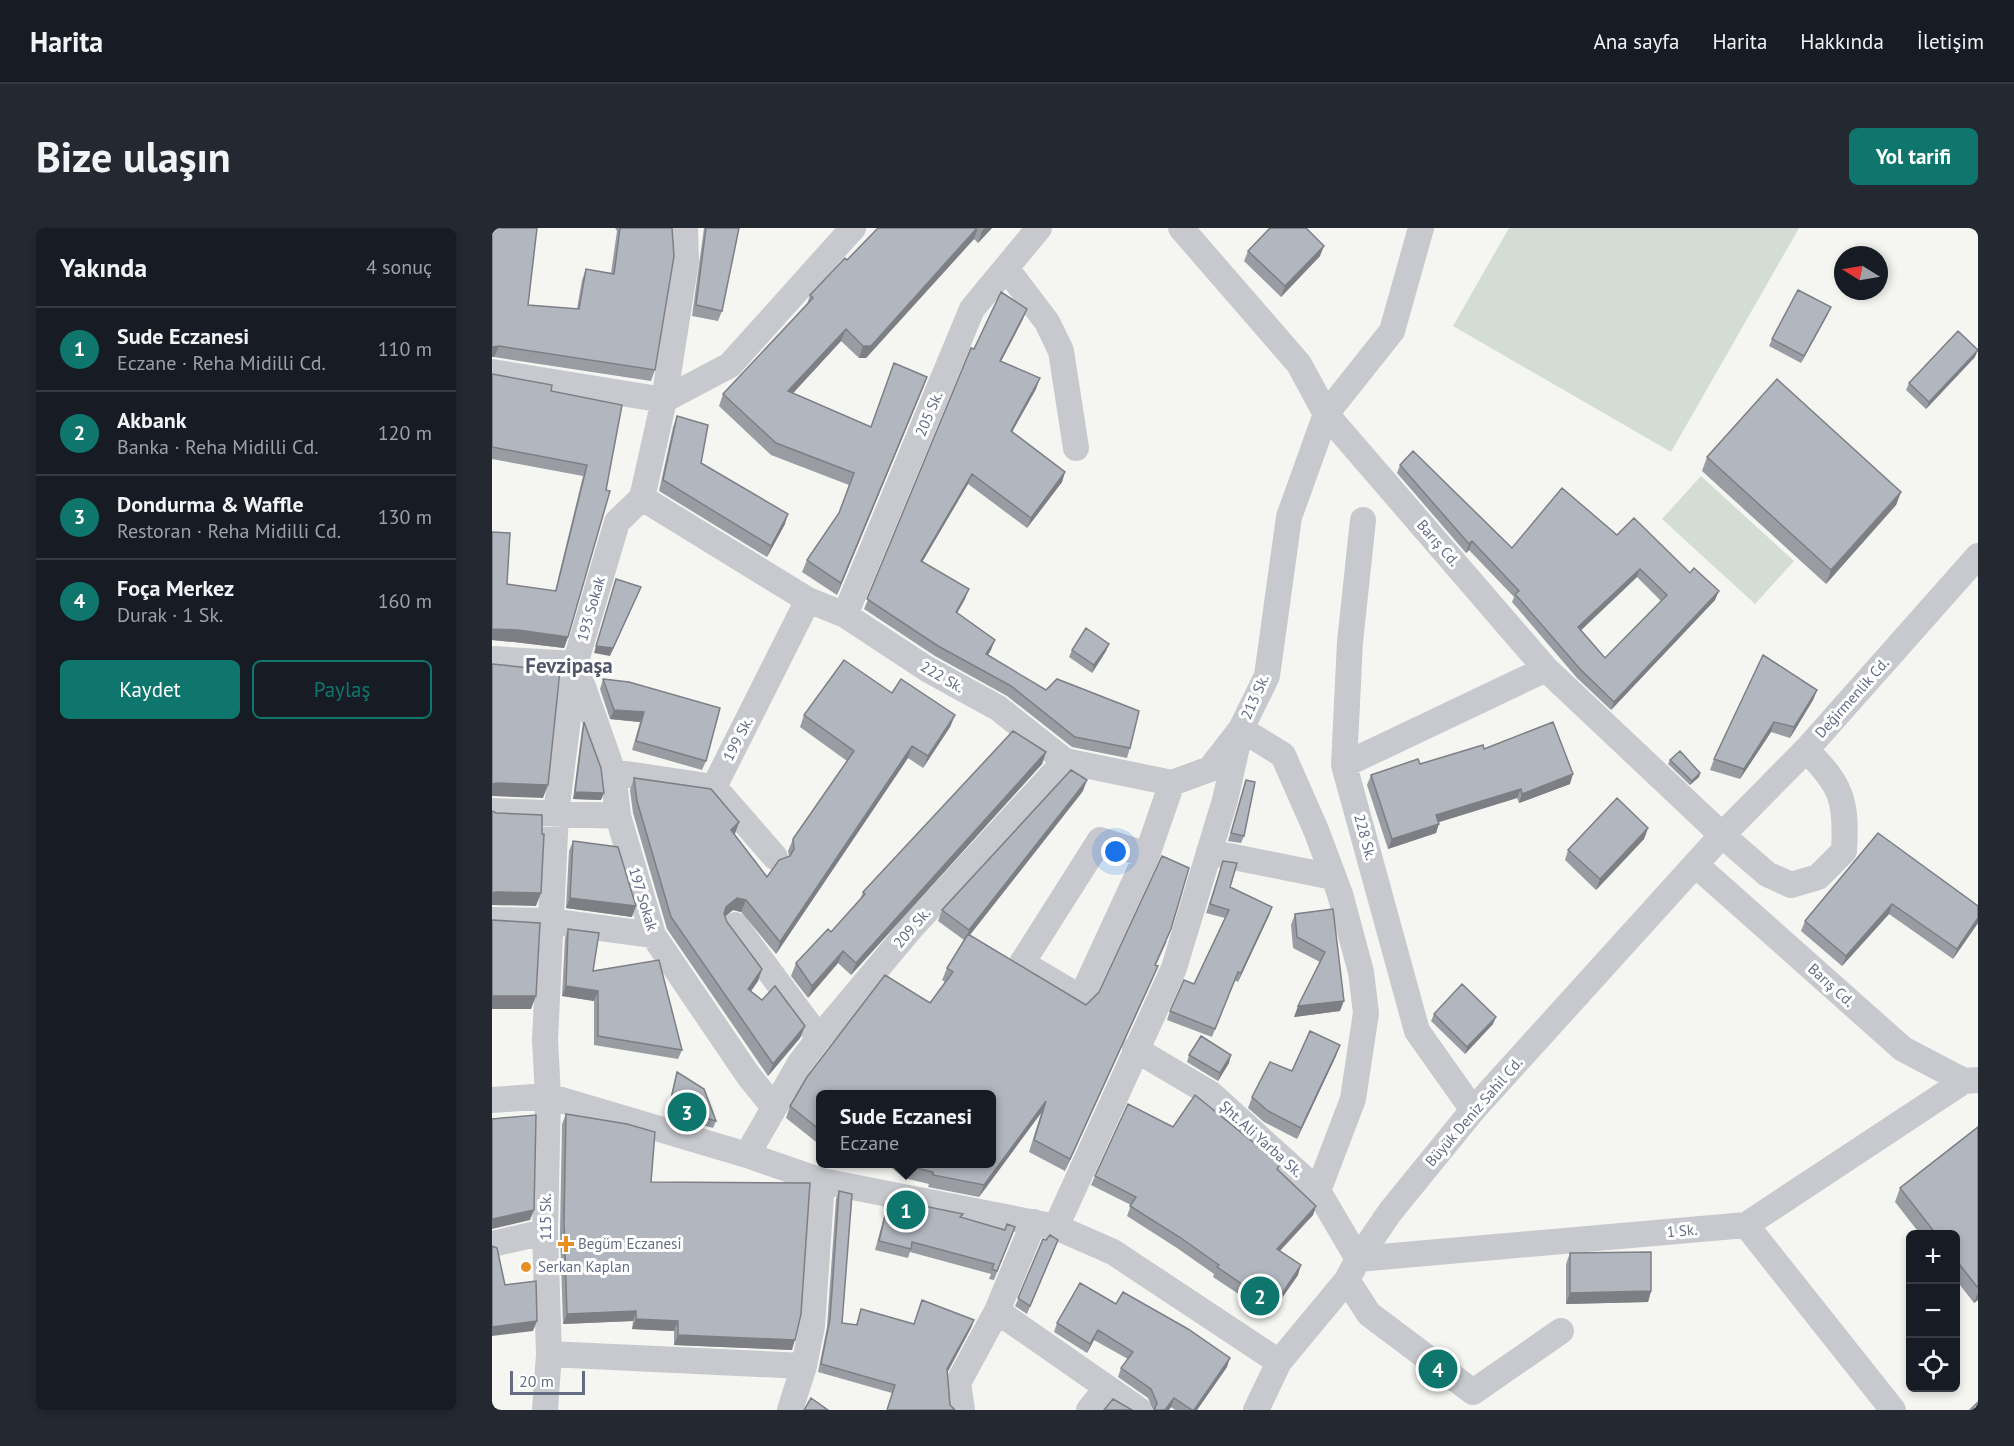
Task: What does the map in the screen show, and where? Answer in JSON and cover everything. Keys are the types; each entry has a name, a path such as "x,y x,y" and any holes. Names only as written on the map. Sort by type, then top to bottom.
{"street":[{"path":"642,498 664,400 686,261 685,228"},
{"path":"492,372 664,400 730,365 853,228"},
{"name":"205 Sk.","path":"845,615 972,309 1039,228"},
{"name":"Barış Cd.","path":"1180,228 1299,363 1326,414 1545,669 1722,835 1767,874 1791,885 1818,877 1844,851 1845,819 1839,791 1830,773 1806,750"},
{"name":"213 Sk.","path":"1318,1191 1353,1099 1366,1013 1354,939 1333,877 1283,755 1241,729 1267,676 1289,517 1326,414 1392,331 1421,228"},
{"path":"1006,268 1047,322 1061,351 1076,448"},
{"name":"222 Sk.","path":"642,498 808,600 845,615 927,669 998,708 1065,760 1172,783"},
{"name":"193 Sokak","path":"545,1040 556,813 575,664 617,522 642,498"},
{"name":"228 Sk.","path":"1363,520 1350,642 1344,765 1417,1031 1473,1110"},
{"name":"Değirmenlik Cd.","path":"1722,835 1806,750 1978,556"},
{"name":"199 Sk.","path":"714,787 808,600"},
{"path":"492,659 575,664"},
{"name":"197 Sokak","path":"575,664 613,772 618,816 653,935 748,1075 773,1106"},
{"path":"1344,765 1545,669"},
{"path":"1146,855 1100,840 1022,963 1081,998 1146,855 1172,783 1210,769 1241,729"},
{"path":"962,1410 958,1383 1129,1071 1135,1049 1174,968 1209,852 1241,729"},
{"name":"209 Sk.","path":"747,1155 773,1106 819,1038 912,927 1065,760"},
{"path":"613,772 714,787 775,857"},
{"path":"492,811 618,816"},
{"name":"Büyük Deniz Sahil Cd.","path":"1256,1410 1279,1362 1352,1270 1390,1212 1473,1110 1697,866 1722,835"},
{"path":"1209,852 1333,877"},
{"name":"Barış Cd.","path":"1697,866 1904,1049 1971,1081"},
{"path":"492,920 549,921 653,935"},
{"path":"735,925 819,1038"},
{"name":"115 Sk.","path":"545,1040 548,1096 545,1232 549,1354 545,1410"},
{"name":"Şht. Ali Yarba Sk.","path":"1135,1049 1211,1094 1318,1191 1369,1314 1473,1392 1561,1331"},
{"name":"1 Sk.","path":"1352,1270 1746,1226 1971,1081"},
{"path":"492,1100 548,1096 747,1155 822,1180 1045,1225 1113,1252 1279,1362"},
{"path":"790,1410 804,1366 812,1326 822,1180"},
{"path":"1746,1226 1893,1410"},
{"path":"492,1244 545,1232"},
{"path":"997,1311 1139,1410"},
{"path":"549,1354 804,1366"},
{"path":"1089,1410 1106,1389"}],"shaded area":[{"path":"1509,228 1799,228 1671,452 1453,326"},
{"path":"1701,476 1794,561 1755,604 1662,519"}],"building":[{"path":"492,228 537,228 528,305 579,309 586,269 614,274 620,228 672,228 674,256 655,370 499,346 492,347"},
{"path":"706,228 739,228 722,311 696,305"},
{"path":"878,228 977,228 871,346 863,346 846,329 788,391 871,427 894,363 927,377 841,583 807,560 839,513 854,473 776,443 723,394 813,298 810,295"},
{"path":"1270,228 1306,228 1324,246 1285,286 1248,251"},
{"path":"1798,290 1831,307 1804,356 1772,339"},
{"path":"1001,292 1027,309 1000,361 1040,378 1011,431 1065,472 1031,518 972,474 921,561 969,589 956,612 995,640 986,654 1046,690 1057,679 1139,711 1130,748 1075,737 1011,686 938,646 867,599 971,348 974,349"},
{"path":"1958,331 1978,350 1929,402 1909,383"},
{"path":"492,374 552,385 551,391 622,405 606,490 610,491 568,637 492,629 492,532 510,533 507,584 556,591 587,465 492,447"},
{"path":"1777,379 1901,492 1831,570 1707,457"},
{"path":"677,416 708,425 701,463 788,514 771,546 663,480"},
{"path":"1413,451 1512,548 1562,488 1617,535 1634,518 1690,573 1694,568 1719,591 1614,702 1580,669 1515,594 1519,591 1472,541 1469,544 1400,465","holes":["1640,569 1667,595 1605,658 1578,627"]},
{"path":"616,579 641,587 613,648 596,646"},
{"path":"1086,628 1109,644 1094,665 1072,650"},
{"path":"1763,655 1817,690 1794,727 1774,722 1744,769 1714,759"},
{"path":"844,660 892,693 901,679 955,715 928,756 912,746 780,942 746,900 737,898 726,907 724,914 727,922 762,969 748,989 762,1000 775,986 805,1026 773,1064 671,917 637,801 634,778 711,789 739,822 731,830 767,877 779,860 790,856 794,849 793,839 854,751 804,715"},
{"path":"492,664 560,671 548,785 492,784"},
{"path":"603,679 629,682 720,708 706,761 636,741 644,712 614,710"},
{"path":"584,722 601,768 604,793 575,792"},
{"path":"1553,722 1573,774 1522,794 1521,789 1436,815 1439,824 1392,839 1371,775 1418,759 1420,764 1483,745 1484,749"},
{"path":"1013,731 1046,752 856,963 843,951 812,986 796,963 828,929 831,932 865,894 863,892"},
{"path":"1680,751 1700,773 1692,781 1670,760"},
{"path":"1071,770 1087,780 969,930 942,910"},
{"path":"1246,780 1255,782 1244,836 1231,833"},
{"path":"1617,798 1648,828 1600,879 1568,850"},
{"path":"492,811 542,815 542,834 544,834 541,893 492,893"},
{"path":"1878,833 1978,906 1978,918 1957,949 1892,904 1846,956 1805,921"},
{"path":"573,841 618,847 636,906 570,898"},
{"path":"1162,856 1189,868 1171,929 1155,965 1158,966 1070,1159 1034,1140 1046,1101 984,1185 933,1175 933,1172 917,1168 996,1168 996,1090 816,1090 816,1127 790,1106 807,1077 885,975 930,1003 953,972 947,968 968,934 1086,1005 1099,992"},
{"path":"1223,861 1237,863 1230,887 1272,907 1241,973 1238,972 1215,1029 1170,1011 1184,980 1194,984 1229,910 1210,904"},
{"path":"1333,909 1344,1001 1298,1006 1325,952 1297,937 1295,914"},
{"path":"492,920 540,923 536,996 492,996"},
{"path":"568,929 599,933 593,971 659,960 682,1050 598,1036 598,991 566,986"},
{"path":"1462,984 1496,1017 1467,1047 1434,1014"},
{"path":"1310,1031 1340,1045 1301,1128 1268,1111 1252,1097 1270,1062 1292,1071"},
{"path":"1201,1036 1231,1055 1220,1073 1189,1055"},
{"path":"677,1072 704,1089 716,1121 669,1108"},
{"path":"1195,1095 1280,1164 1277,1169 1316,1206 1277,1249 1301,1265 1274,1306 1217,1267 1219,1265 1181,1238 1130,1206 1136,1197 1095,1176 1128,1104 1173,1127"},
{"path":"566,1114 627,1124 655,1132 651,1182 810,1183 801,1314 795,1340 678,1335 678,1321 636,1319 636,1311 567,1314 564,1222"},
{"path":"536,1115 534,1210 492,1219 492,1119"},
{"path":"1978,1127 1978,1288 1960,1265 1960,1230 1933,1230 1900,1188"},
{"path":"839,1191 852,1194 842,1323 857,1325 861,1309 914,1324 922,1300 974,1320 947,1369 950,1405 955,1410 887,1410 895,1385 821,1364 830,1319"},
{"path":"888,1203 922,1212 924,1206 963,1214 960,1217 1005,1230 1007,1224 1015,1227 997,1271 992,1269 994,1264 912,1242 911,1249 879,1241"},
{"path":"1050,1235 1058,1240 1030,1306 1018,1298 1043,1239 1046,1240"},
{"path":"492,1246 497,1248 505,1285 536,1281 537,1321 492,1327"},
{"path":"1651,1252 1651,1291 1570,1293 1570,1253"},
{"path":"1080,1283 1116,1304 1123,1292 1188,1329 1230,1358 1194,1410 1174,1398 1165,1410 1154,1410 1157,1403 1151,1389 1121,1368 1133,1352 1098,1330 1090,1344 1057,1323"},
{"path":"811,1398 828,1410 804,1410"},
{"path":"1113,1399 1132,1410 1104,1410"},
{"path":"1978,1402 1978,1410 1970,1410"}],"place":[{"name":"Dondurma & Waffle","path":"687,1112"},
{"name":"Sude Eczanesi","path":"906,1210"},
{"name":"Begüm Eczanesi","path":"566,1244"},
{"name":"Serkan Kaplan","path":"526,1267"},
{"name":"Akbank","path":"1260,1296"},
{"name":"Foça Merkez","path":"1438,1369"}],"district":[{"name":"Fevzipaşa","path":"569,666"}]}
